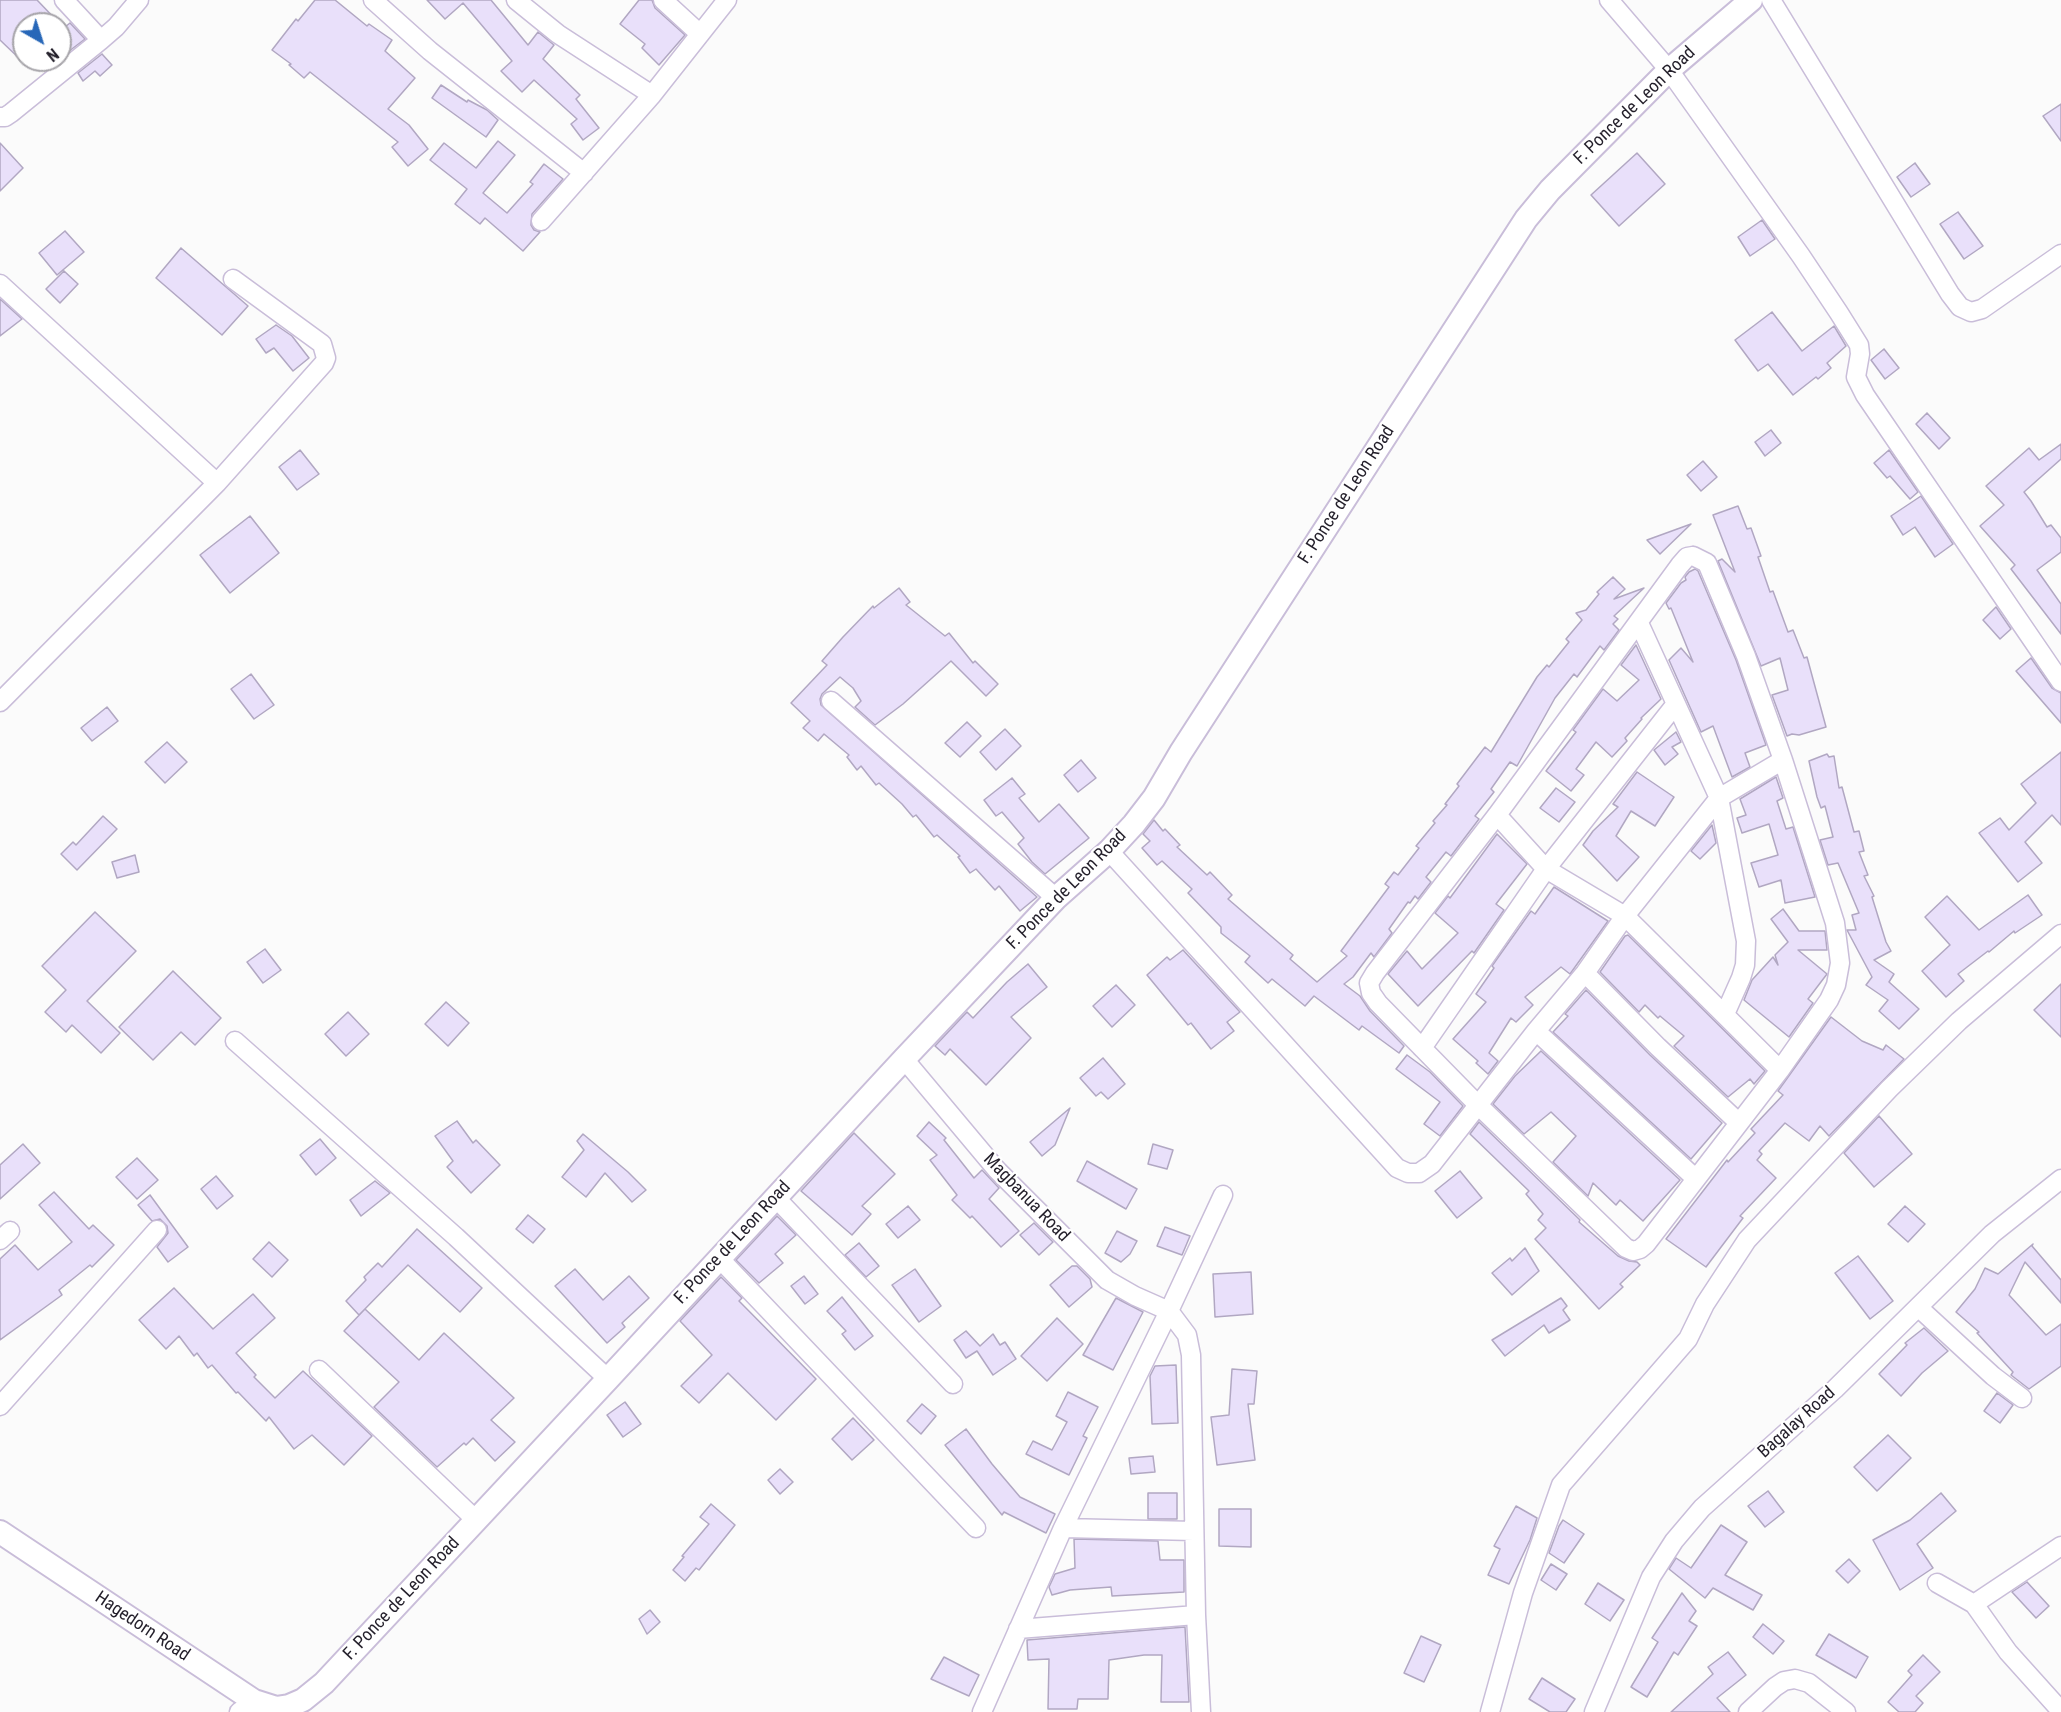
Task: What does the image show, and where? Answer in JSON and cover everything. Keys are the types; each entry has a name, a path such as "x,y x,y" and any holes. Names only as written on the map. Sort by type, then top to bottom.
{"street":[{"path":"64,0 101,40"},
{"path":"0,117 11,113 101,40 116,27 139,0"},
{"path":"373,0 430,51 584,173"},
{"path":"516,0 558,34 652,95"},
{"path":"663,0 700,34"},
{"path":"541,221 652,95 728,0"},
{"path":"1610,0 1669,70 1839,313 1858,345 1860,354 1856,377 1865,395 2061,682"},
{"name":"F. Ponce de Leon Road","path":"296,1706 324,1683 1056,898 1109,851 1154,798 1526,219 1550,190 1669,70 1751,0"},
{"path":"1771,0 1960,307 1971,312 1982,309 2061,254"},
{"path":"0,702 217,483 311,378 326,358 322,344 233,279"},
{"path":"0,284 217,483"},
{"path":"1687,557 1699,557 1707,563 1746,656 1783,760 1835,923 1840,963 1836,986 1780,1070 1646,1244 1633,1251 1626,1248 1478,1105 1378,1003 1371,993 1369,983 1497,815 1687,557"},
{"path":"1639,623 1719,798 1746,941 1745,965 1725,1014"},
{"path":"831,701 1056,898"},
{"path":"1422,1048 1546,869 1676,705"},
{"path":"1109,851 1397,1168 1408,1173 1419,1173 1432,1164 1536,1031 1585,973 1625,916 1719,798 1783,760"},
{"path":"1497,815 1546,869 1625,916 1780,1070"},
{"path":"1490,1712 1523,1593 1561,1485 1688,1340 1705,1304 1747,1240 1890,1089 1959,1021 2061,934"},
{"path":"1585,973 1658,1047 1738,1122"},
{"path":"1536,1031 1695,1179"},
{"path":"235,1041 447,1229 608,1379"},
{"name":"Magbanua Road","path":"904,1059 997,1170 1107,1280 1169,1311"},
{"name":"Bagalay Road","path":"1594,1712 1651,1577 1674,1541 1702,1508 1835,1389 1992,1234 2061,1179"},
{"path":"982,1712 1063,1527 1223,1195"},
{"path":"775,1197 953,1384"},
{"path":"0,1406 157,1230"},
{"path":"719,1258 976,1528"},
{"path":"1918,1307 1993,1376 2022,1398"},
{"path":"1169,1311 1187,1335 1191,1355 1196,1615 1201,1712"},
{"path":"319,1371 476,1520"},
{"path":"1063,1527 1194,1531"},
{"name":"Hagedorn Road","path":"0,1532 247,1707 296,1706"},
{"path":"1974,1604 2061,1546"},
{"path":"1937,1583 1974,1604 2008,1652 2061,1711"},
{"path":"1018,1629 1196,1615"},
{"path":"1748,1712 1775,1687 1784,1681 1795,1679 1809,1683 1846,1712"}],"building":[{"path":"0,0 37,0 48,12 12,12 12,52 0,40"},
{"path":"315,0 335,0 367,26 369,24 392,40 385,51 415,78 388,109 409,125 428,149 408,166 392,147 398,142 310,72 304,78 289,65 291,64 272,50 296,19 298,21"},
{"path":"427,0 491,0 528,45 538,32 554,45 543,59 580,95 576,99 599,128 583,140 571,124 577,119 534,80 522,92 501,71 512,61 463,3 445,19"},
{"path":"639,0 652,0 655,8 685,35 659,65 642,48 645,44 620,24"},
{"path":"72,25 85,39 72,49"},
{"path":"102,54 112,65 100,76 95,71 83,81 78,73"},
{"path":"441,85 467,102 468,100 487,110 498,120 486,137 432,98"},
{"path":"2061,104 2061,141 2043,116"},
{"path":"498,141 515,155 483,193 507,213 533,184 530,182 544,164 563,179 532,214 531,225 534,230 540,232 523,251 485,218 480,224 455,204 467,189 430,160 444,143 476,168"},
{"path":"0,143 23,168 0,191"},
{"path":"1637,153 1665,184 1619,226 1591,195"},
{"path":"1915,163 1930,184 1911,197 1897,177"},
{"path":"1958,212 1983,246 1964,259 1940,224"},
{"path":"1762,220 1775,239 1750,256 1738,237"},
{"path":"65,231 84,252 57,275 39,253"},
{"path":"181,248 248,306 222,335 156,278"},
{"path":"64,271 78,284 60,303 46,289"},
{"path":"0,299 22,319 0,336"},
{"path":"1772,312 1802,351 1834,326 1846,346 1827,363 1831,368 1793,395 1768,364 1758,371 1735,340"},
{"path":"276,325 292,336 309,358 293,371 274,348 266,353 256,339"},
{"path":"1884,349 1899,368 1885,379 1871,360"},
{"path":"1927,413 1950,438 1939,449 1916,424"},
{"path":"1771,430 1781,443 1765,456 1755,442"},
{"path":"2061,444 2061,459 2024,492 2047,527 2051,525 2061,538 2061,552 2037,570 2061,604 2061,634 2011,569 2015,565 1980,526 2004,505 1986,486 2029,448 2039,460"},
{"path":"300,450 319,474 297,490 279,467"},
{"path":"1889,450 1918,492 1910,499 1890,476 1887,478 1874,463"},
{"path":"1703,461 1717,477 1701,491 1687,475"},
{"path":"1921,496 1953,544 1935,557 1915,527 1903,535 1891,516"},
{"path":"1738,506 1747,529 1751,528 1770,592 1773,591 1788,632 1793,630 1804,658 1807,657 1826,727 1787,736 1772,695 1788,690 1780,658 1761,666 1718,561 1722,559 1735,572 1713,515"},
{"path":"250,516 279,553 230,593 200,555"},
{"path":"1691,524 1660,554 1647,540"},
{"path":"1695,569 1698,571 1736,660 1766,745 1745,753 1750,767 1732,777 1713,726 1701,732 1669,660 1681,648 1693,662 1671,608 1669,609 1666,603 1681,583 1686,580 1685,577 1689,572"},
{"path":"1613,577 1625,589 1614,599 1644,588 1614,616 1618,619 1613,624 1619,630 1604,650 1600,646 1577,677 1574,674 1555,698 1517,766 1510,762 1491,789 1494,792 1475,816 1479,819 1451,856 1446,852 1426,877 1431,882 1418,899 1415,896 1410,903 1408,902 1389,929 1392,933 1374,957 1371,953 1353,977 1344,984 1360,996 1370,1011 1404,1046 1399,1053 1362,1026 1359,1030 1314,996 1305,1006 1272,979 1268,983 1245,962 1250,956 1221,933 1221,927 1188,893 1192,889 1162,861 1157,865 1142,848 1150,841 1143,834 1154,820 1180,845 1177,847 1207,875 1210,872 1232,895 1228,899 1293,955 1290,959 1317,982 1347,956 1341,951 1389,887 1385,884 1394,872 1398,875 1419,848 1416,846 1447,805 1445,804 1459,786 1457,784 1485,747 1491,752 1537,677 1547,665 1549,667 1569,642 1566,639 1582,620 1576,613 1586,610 1599,594 1597,592"},
{"path":"899,588 910,602 906,605 945,636 949,633 973,663 975,661 998,684 986,696 951,661 903,704 875,725 855,707 861,701 853,688 840,677 822,694 821,705 1037,897 1020,911 999,886 995,890 976,869 970,873 958,857 960,856 937,835 934,837 916,815 913,817 879,783 876,785 861,766 857,770 847,757 849,755 824,734 818,741 803,728 810,721 791,703 827,665 822,661 843,637 873,606 874,608"},
{"path":"1996,607 2011,629 2000,639 1983,620"},
{"path":"1636,645 1661,699 1641,718 1625,738 1627,741 1612,757 1596,742 1576,769 1584,775 1571,791 1546,771 1576,732 1573,730 1603,689 1617,701 1639,680 1621,665"},
{"path":"2031,658 2052,688 2061,693 2061,723 2016,671"},
{"path":"251,674 274,705 254,719 231,689"},
{"path":"107,707 118,721 92,741 81,728"},
{"path":"967,722 981,736 960,757 945,743"},
{"path":"1005,729 1021,746 996,770 980,752"},
{"path":"1676,732 1681,742 1672,747 1678,754 1665,765 1654,750"},
{"path":"167,742 187,762 165,783 145,762"},
{"path":"2061,752 2061,825 2052,815 2025,842 2042,863 2018,882 1979,833 2000,818 2009,830 2036,803 2021,784"},
{"path":"1827,754 1829,757 1834,756 1839,788 1842,787 1854,832 1859,831 1864,851 1859,852 1868,875 1864,876 1874,896 1872,897 1891,951 1874,960 1894,974 1889,982 1919,1009 1899,1029 1879,1011 1888,1000 1866,985 1872,977 1847,930 1856,930 1852,915 1859,913 1838,863 1828,865 1820,840 1833,837 1825,806 1821,808 1817,797 1809,761"},
{"path":"1081,760 1096,778 1078,792 1064,775"},
{"path":"1637,772 1674,797 1655,826 1631,811 1616,836 1639,857 1617,881 1583,845 1593,831 1618,807 1613,804"},
{"path":"1776,777 1783,798 1777,801 1786,829 1793,827 1815,897 1785,903 1781,880 1759,887 1751,863 1778,855 1769,824 1742,833 1737,818 1746,815 1740,799"},
{"path":"1012,778 1025,794 1019,798 1039,822 1059,804 1089,838 1045,874 1018,844 1024,838 1002,812 996,816 984,800"},
{"path":"1556,788 1575,802 1559,822 1540,808"},
{"path":"103,816 117,829 77,870 61,854 73,842 76,845"},
{"path":"1712,825 1716,843 1700,859 1691,851"},
{"path":"1497,834 1527,864 1496,904 1504,910 1474,953 1472,951 1418,1006 1388,974 1407,951 1422,969 1458,933 1435,913 1448,896 1450,898"},
{"path":"135,855 139,872 117,878 112,862"},
{"path":"1554,887 1608,921 1570,974 1561,967 1525,997 1533,1005 1516,1022 1511,1018 1489,1053 1498,1061 1488,1074 1476,1063 1478,1061 1453,1039 1486,1002 1476,994 1494,968 1492,966 1531,911 1535,914"},
{"path":"2028,895 2042,915 2015,933 2014,931 1958,974 1964,981 1946,997 1922,971 1950,945 1925,917 1947,896 1979,930"},
{"path":"1783,909 1799,931 1825,931 1827,950 1798,950 1827,974 1808,999 1813,1003 1789,1037 1744,1000 1752,980 1773,957 1778,965 1775,955 1788,942 1771,919"},
{"path":"95,912 136,951 87,1001 120,1033 101,1053 72,1025 66,1032 45,1012 66,990 42,966"},
{"path":"1628,935 1765,1071 1754,1084 1750,1079 1728,1097 1674,1046 1684,1036 1660,1016 1658,1018 1645,1005 1639,1012 1600,972"},
{"path":"265,949 281,970 263,983 247,962"},
{"path":"1183,950 1240,1012 1227,1022 1234,1031 1211,1049 1191,1023 1188,1025 1147,975 1167,957 1170,960"},
{"path":"1028,964 1047,987 1011,1017 1031,1038 986,1085 950,1049 945,1055 935,1046 967,1012 973,1018 1007,982"},
{"path":"173,971 221,1018 195,1045 181,1032 153,1060 119,1027"},
{"path":"2061,984 2061,1037 2034,1010"},
{"path":"1116,985 1135,1005 1112,1027 1093,1006"},
{"path":"1586,990 1722,1123 1691,1159 1553,1032 1568,1016 1565,1014"},
{"path":"446,1002 469,1023 448,1046 425,1024"},
{"path":"348,1012 369,1034 346,1056 325,1034"},
{"path":"1831,1017 1862,1041 1883,1050 1886,1045 1904,1059 1829,1136 1820,1126 1809,1141 1785,1123 1759,1151 1762,1154 1757,1160 1776,1178 1740,1216 1743,1218 1706,1267 1666,1239 1727,1160 1728,1162 1755,1133 1751,1129 1783,1095 1778,1091"},
{"path":"1541,1051 1680,1180 1643,1221 1620,1200 1616,1205 1593,1183 1588,1196 1553,1162 1576,1136 1551,1112 1524,1134 1493,1104 1515,1076"},
{"path":"1407,1055 1430,1072 1463,1106 1440,1136 1424,1124 1440,1102 1396,1069"},
{"path":"1103,1058 1125,1084 1108,1099 1101,1092 1096,1096 1080,1078"},
{"path":"1070,1108 1055,1145 1042,1156 1030,1142"},
{"path":"1879,1116 1912,1154 1874,1187 1844,1153"},
{"path":"457,1121 473,1143 476,1140 500,1165 471,1193 447,1167 453,1161 435,1136"},
{"path":"929,1122 946,1138 944,1140 974,1178 982,1170 999,1188 989,1199 1019,1231 1001,1247 972,1216 970,1218 952,1200 957,1195 930,1160 937,1155 917,1136"},
{"path":"1479,1122 1580,1220 1579,1222 1618,1256 1640,1265 1620,1284 1623,1287 1599,1309 1535,1239 1546,1228 1538,1220 1543,1214 1526,1194 1529,1191 1470,1134"},
{"path":"854,1133 895,1174 862,1206 871,1214 852,1235 801,1191"},
{"path":"583,1134 646,1190 632,1202 605,1173 586,1197 562,1177 584,1150 577,1141"},
{"path":"320,1139 336,1158 316,1175 300,1155"},
{"path":"23,1144 40,1163 0,1199 0,1165"},
{"path":"1153,1144 1173,1150 1167,1169 1148,1164"},
{"path":"137,1158 158,1180 137,1199 116,1177"},
{"path":"1087,1161 1137,1189 1126,1209 1077,1181"},
{"path":"1460,1171 1482,1198 1457,1218 1435,1191"},
{"path":"216,1176 233,1196 217,1209 201,1189"},
{"path":"375,1181 390,1193 361,1216 350,1200"},
{"path":"54,1192 89,1229 93,1225 114,1245 92,1267 90,1265 59,1290 62,1295 0,1340 0,1259 15,1245 38,1270 72,1242 39,1205"},
{"path":"150,1195 188,1247 168,1262 157,1247 168,1233 167,1226 160,1219 152,1221 138,1205"},
{"path":"908,1206 920,1220 898,1238 886,1224"},
{"path":"1905,1206 1925,1224 1908,1242 1888,1224"},
{"path":"528,1215 545,1229 533,1243 516,1229"},
{"path":"777,1216 796,1235 775,1254 783,1263 759,1283 736,1260"},
{"path":"1034,1223 1053,1242 1039,1255 1020,1235"},
{"path":"1165,1227 1190,1236 1182,1255 1157,1246"},
{"path":"417,1229 482,1288 460,1312 408,1265 359,1315 346,1301 366,1280 364,1277 378,1263 382,1267"},
{"path":"1117,1231 1137,1241 1130,1254 1121,1262 1105,1253"},
{"path":"269,1242 288,1260 272,1277 253,1259"},
{"path":"859,1243 879,1266 866,1277 845,1255"},
{"path":"2033,1244 2032,1246 2061,1280 2061,1303 2025,1262 2009,1295 2046,1335 2061,1324 2061,1366 2029,1389 2011,1375 2013,1372 1977,1333 1979,1332 1956,1312 1975,1289 1985,1268 1998,1274"},
{"path":"1525,1248 1539,1271 1512,1295 1492,1273 1510,1258 1512,1261"},
{"path":"1858,1256 1893,1301 1870,1319 1835,1273"},
{"path":"1072,1266 1077,1266 1090,1279 1092,1287 1069,1307 1050,1285"},
{"path":"575,1269 603,1300 629,1276 649,1298 622,1323 625,1327 607,1343 555,1286"},
{"path":"915,1269 941,1306 919,1322 892,1285"},
{"path":"1251,1272 1253,1314 1215,1317 1213,1274"},
{"path":"804,1276 818,1294 805,1304 791,1286"},
{"path":"721,1277 742,1298 739,1301 816,1379 776,1420 728,1373 699,1403 681,1386 712,1355 680,1321"},
{"path":"174,1288 213,1329 253,1294 275,1318 236,1353 256,1375 254,1377 275,1398 303,1371 372,1436 344,1465 312,1435 294,1449 269,1417 266,1421 238,1392 236,1393 212,1365 208,1368 197,1353 194,1356 179,1336 166,1349 139,1320"},
{"path":"842,1297 873,1336 855,1350 842,1334 846,1331 827,1311"},
{"path":"1116,1298 1143,1312 1113,1370 1083,1355"},
{"path":"1561,1298 1567,1306 1563,1310 1570,1320 1549,1333 1544,1325 1505,1356 1492,1340"},
{"path":"365,1309 419,1360 444,1333 514,1398 491,1420 515,1442 495,1461 473,1438 437,1467 374,1407 399,1382 344,1331"},
{"path":"1057,1318 1083,1344 1047,1381 1021,1356"},
{"path":"1924,1328 1948,1351 1922,1373 1901,1396 1879,1374 1907,1345 1905,1343"},
{"path":"966,1331 980,1346 993,1334 1000,1345 1005,1342 1016,1359 993,1375 977,1351 966,1358 954,1340"},
{"path":"1176,1365 1178,1423 1152,1424 1150,1376 1155,1366"},
{"path":"1232,1369 1257,1371 1254,1404 1248,1404 1255,1460 1217,1465 1211,1417 1229,1415"},
{"path":"1068,1392 1098,1407 1083,1436 1087,1438 1069,1475 1026,1454 1033,1441 1052,1450 1067,1422 1056,1416"},
{"path":"1997,1393 2013,1405 2000,1423 1984,1411"},
{"path":"625,1402 641,1424 623,1437 607,1415"},
{"path":"922,1404 936,1416 921,1434 907,1421"},
{"path":"853,1418 874,1440 852,1460 832,1439"},
{"path":"966,1429 1020,1497 1055,1514 1046,1533 1004,1512 1002,1515 945,1445"},
{"path":"1888,1435 1911,1458 1877,1491 1854,1467"},
{"path":"1153,1456 1155,1472 1131,1474 1129,1458"},
{"path":"780,1469 793,1482 780,1494 768,1480"},
{"path":"1768,1491 1784,1512 1765,1527 1748,1506"},
{"path":"1148,1493 1177,1493 1177,1519 1148,1519"},
{"path":"1941,1493 1956,1511 1917,1544 1933,1568 1900,1590 1873,1540 1910,1520"},
{"path":"711,1504 735,1525 699,1570 696,1568 685,1581 673,1570 709,1524 700,1517"},
{"path":"1516,1506 1537,1518 1530,1540 1509,1584 1488,1575 1500,1549 1494,1546"},
{"path":"1219,1509 1251,1509 1251,1547 1219,1546"},
{"path":"1563,1520 1584,1534 1564,1563 1549,1553"},
{"path":"1721,1525 1747,1542 1725,1575 1762,1595 1753,1610 1713,1588 1705,1598 1669,1569 1676,1558 1691,1568"},
{"path":"1074,1539 1158,1541 1160,1560 1184,1560 1184,1592 1112,1596 1111,1587 1070,1590 1052,1595 1049,1587 1055,1574 1075,1568"},
{"path":"1849,1559 1860,1571 1848,1583 1836,1571"},
{"path":"1551,1564 1567,1574 1556,1590 1541,1580"},
{"path":"2027,1582 2049,1606 2036,1618 2012,1592"},
{"path":"1598,1583 1624,1600 1610,1621 1585,1604"},
{"path":"1682,1593 1696,1611 1689,1621 1697,1626 1678,1655 1674,1652 1647,1697 1631,1687 1658,1642 1652,1638"},
{"path":"650,1610 660,1622 647,1634 639,1619"},
{"path":"1763,1624 1784,1641 1773,1654 1753,1637"},
{"path":"1185,1627 1189,1702 1161,1702 1162,1655 1144,1655 1109,1660 1108,1699 1078,1699 1077,1709 1048,1709 1049,1659 1028,1660 1027,1640"},
{"path":"1829,1634 1868,1657 1856,1678 1816,1655"},
{"path":"1421,1636 1441,1645 1424,1682 1404,1673"},
{"path":"1728,1652 1746,1675 1717,1698 1730,1712 1671,1712 1713,1674 1708,1667"},
{"path":"1923,1655 1940,1672 1916,1696 1923,1703 1915,1712 1899,1712 1888,1702 1912,1675 1908,1671"},
{"path":"944,1657 979,1675 969,1696 931,1679"},
{"path":"1542,1678 1575,1699 1566,1712 1550,1712 1529,1699"}]}
